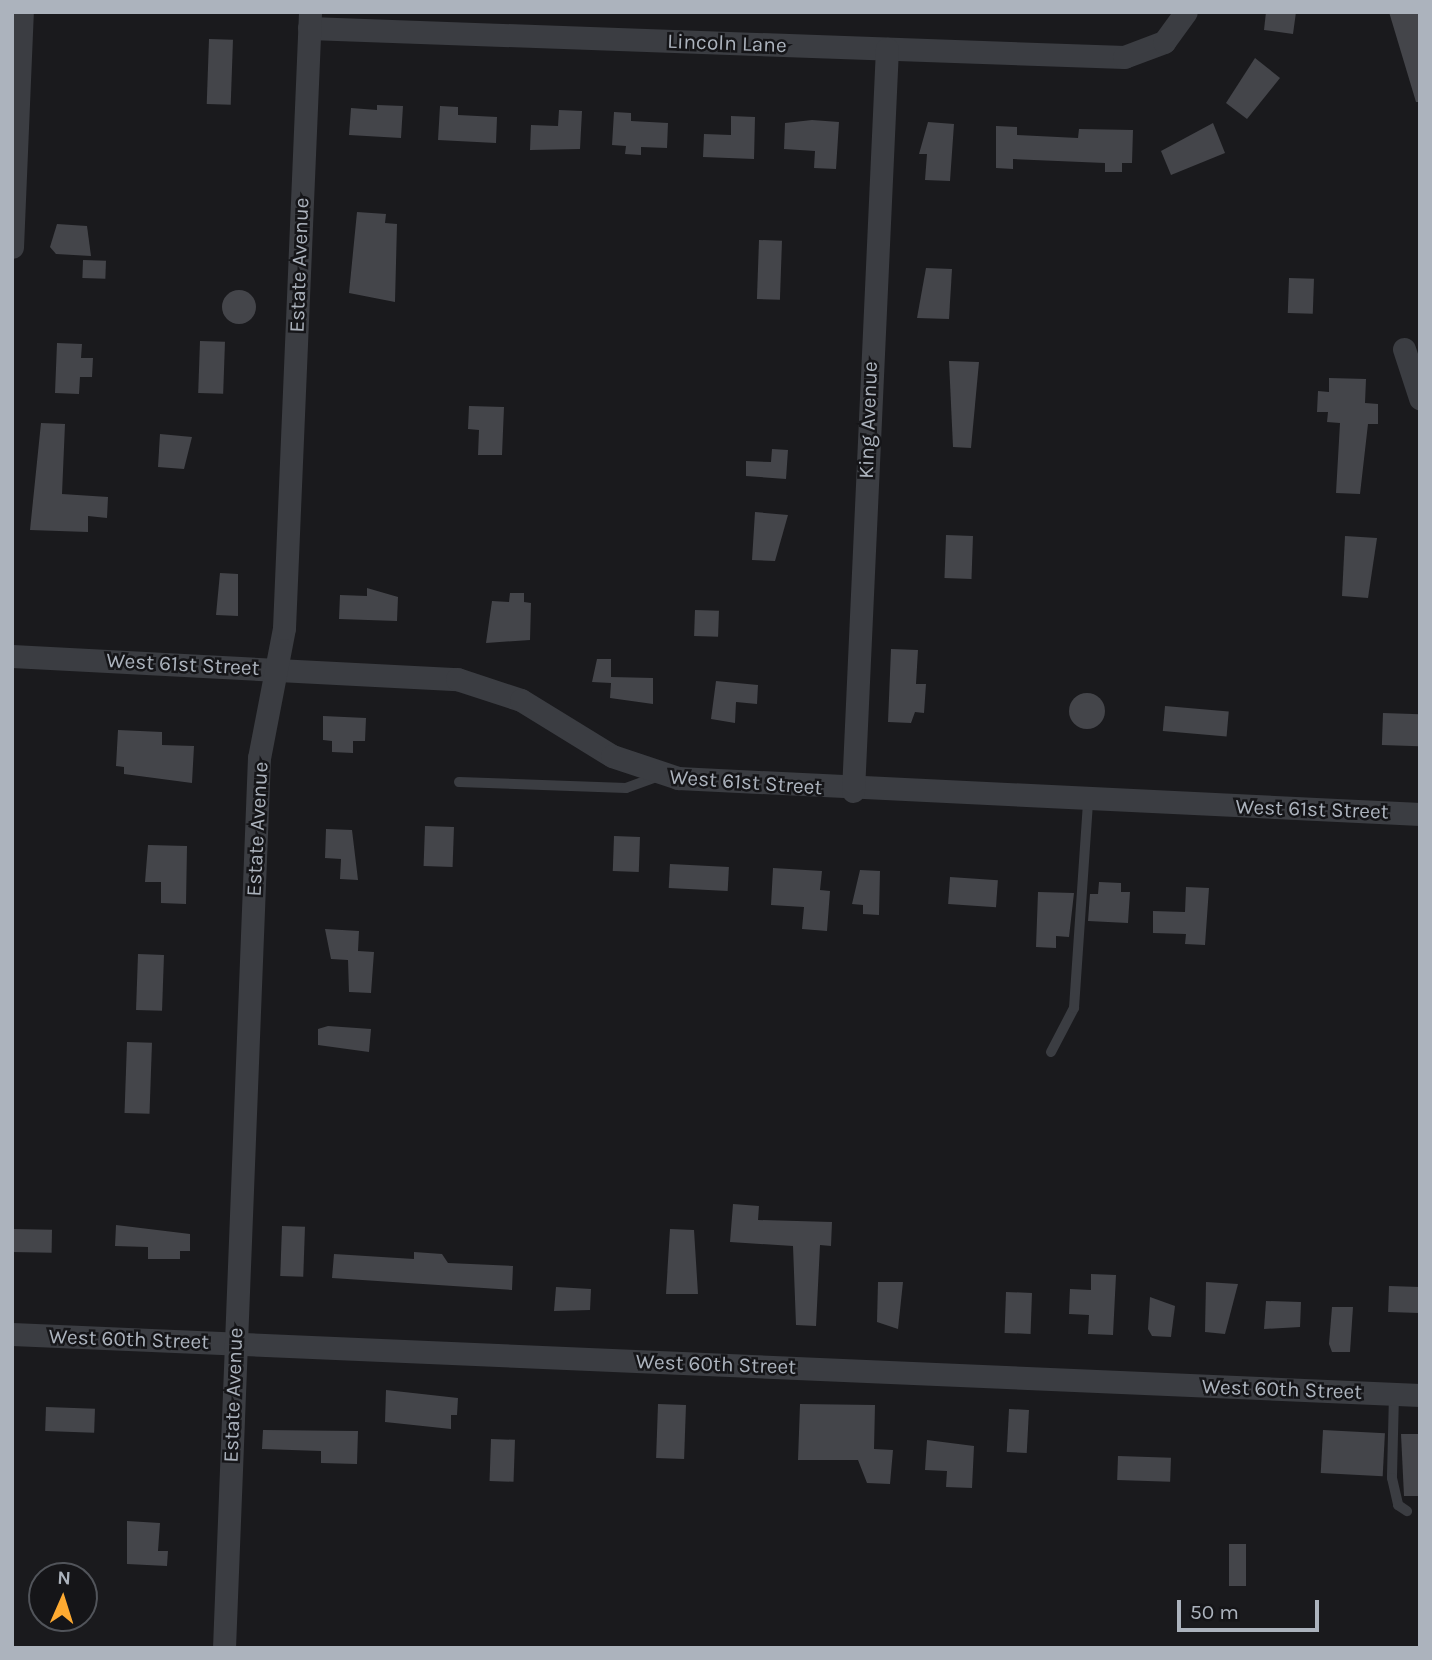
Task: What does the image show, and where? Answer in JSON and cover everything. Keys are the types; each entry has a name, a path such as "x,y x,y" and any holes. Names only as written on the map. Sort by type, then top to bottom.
{"street":[{"path":"12,247 22,12"},
{"name":"Lincoln Lane","path":"309,20 887,49 1145,52 1169,37 1185,12"},
{"name":"Estate Avenue","path":"224,1648 259,758 277,668 309,20"},
{"name":"King Avenue","path":"853,791 887,49"},
{"path":"1404,349 1420,398"},
{"name":"West 61st Street","path":"12,656 418,674 480,685 538,708 600,749 659,776 853,791 1420,814"},
{"name":"West 60th Street","path":"12,1334 1420,1395"}],"lane":[{"path":"459,782 626,788 659,776"},
{"path":"1051,1052 1074,1008 1088,800"},
{"path":"1394,1394 1392,1478 1398,1505 1407,1511"}],"building":[{"path":"1266,12 1296,12 1293,34 1264,30"},
{"path":"1389,12 1420,12 1420,102 1416,102"},
{"path":"209,39 233,40 231,105 207,104"},
{"path":"1255,58 1280,78 1247,119 1226,103"},
{"path":"377,105 403,106 401,138 349,135 351,108 377,110"},
{"path":"440,106 458,107 458,115 497,117 496,143 438,140"},
{"path":"559,110 582,111 580,149 530,150 531,125 558,126"},
{"path":"614,112 631,113 631,121 668,123 667,148 641,147 641,155 625,154 626,146 612,145"},
{"path":"731,116 755,117 754,159 703,157 704,134 731,135"},
{"path":"812,120 839,122 836,169 814,168 815,151 784,149 785,123"},
{"path":"928,122 954,124 950,181 925,180 927,154 919,154"},
{"path":"1213,123 1225,153 1171,175 1161,151"},
{"path":"996,126 1017,127 1017,135 1078,138 1079,129 1133,130 1132,163 1122,163 1122,172 1105,172 1105,163 1013,159 1013,169 996,168"},
{"path":"357,212 386,214 385,223 397,224 395,302 349,293"},
{"path":"57,224 87,226 91,256 56,254 50,247"},
{"path":"759,240 782,241 780,300 757,299"},
{"path":"83,260 106,261 105,279 82,278"},
{"path":"926,268 952,269 949,319 917,318"},
{"path":"1289,278 1314,279 1313,314 1288,313"},
{"path":"239,290 251,295 256,307 251,319 239,324 227,319 222,307 227,295"},
{"path":"200,341 225,342 223,394 198,393"},
{"path":"57,343 82,344 81,358 93,358 92,377 80,377 79,394 55,393"},
{"path":"949,361 979,362 971,448 953,447"},
{"path":"1329,378 1366,379 1365,403 1378,404 1378,424 1368,424 1360,494 1336,493 1340,423 1327,422 1328,412 1317,412 1318,391 1329,392"},
{"path":"469,406 504,407 502,455 478,455 479,430 468,429"},
{"path":"41,423 65,424 62,494 108,497 107,518 88,516 88,532 30,530"},
{"path":"160,434 192,437 184,469 158,467"},
{"path":"772,449 788,450 786,479 746,476 746,461 771,462"},
{"path":"755,512 788,515 775,561 752,560"},
{"path":"946,535 973,536 971,579 944,578"},
{"path":"1345,536 1377,538 1368,598 1342,596"},
{"path":"220,573 238,574 238,616 216,615"},
{"path":"367,588 398,597 397,621 339,619 340,595 367,596"},
{"path":"510,593 524,593 524,602 531,603 530,640 486,643 492,601 509,602"},
{"path":"695,610 719,611 718,637 694,636"},
{"path":"891,649 918,650 916,684 926,684 924,713 915,712 911,723 888,722"},
{"path":"597,659 611,659 611,677 653,678 653,704 610,698 611,683 592,682"},
{"path":"716,681 758,685 757,704 736,702 735,723 711,719"},
{"path":"1087,693 1100,698 1105,711 1100,724 1087,729 1074,724 1069,711 1074,698"},
{"path":"1165,706 1229,712 1227,736 1163,731"},
{"path":"1383,713 1420,714 1419,746 1382,745"},
{"path":"323,716 366,718 365,741 353,741 353,753 332,752 332,741 323,740"},
{"path":"118,730 162,732 162,745 194,746 192,783 124,774 124,767 116,766"},
{"path":"425,826 454,827 453,867 424,866"},
{"path":"326,829 352,830 358,880 340,879 341,859 325,858"},
{"path":"614,836 640,837 639,872 613,871"},
{"path":"148,845 187,846 186,904 161,903 161,882 145,882"},
{"path":"670,864 729,867 728,891 669,888"},
{"path":"773,868 822,871 820,890 830,891 827,931 802,929 804,907 771,905"},
{"path":"860,870 880,871 879,915 863,914 863,905 852,904"},
{"path":"950,877 998,880 996,907 948,904"},
{"path":"1099,882 1121,883 1121,892 1130,892 1128,923 1088,921 1090,894 1098,894"},
{"path":"1186,887 1209,888 1205,945 1185,944 1186,934 1153,933 1153,911 1185,912"},
{"path":"1038,892 1074,893 1069,937 1056,936 1056,948 1036,947"},
{"path":"325,929 359,931 358,951 374,952 371,993 349,992 348,960 331,959"},
{"path":"138,954 164,955 162,1011 136,1010"},
{"path":"328,1026 371,1029 369,1052 318,1045 318,1029"},
{"path":"127,1042 152,1043 150,1114 125,1113"},
{"path":"733,1204 759,1206 758,1220 832,1222 831,1246 820,1245 816,1326 796,1325 793,1246 730,1242"},
{"path":"116,1225 190,1234 190,1251 180,1251 180,1259 148,1259 148,1247 115,1246"},
{"path":"282,1226 305,1227 303,1277 280,1276"},
{"path":"12,1229 52,1230 52,1253 12,1252"},
{"path":"670,1229 694,1230 698,1294 666,1294"},
{"path":"414,1252 442,1254 448,1263 513,1266 512,1290 332,1278 334,1254 414,1259"},
{"path":"1091,1274 1116,1275 1113,1335 1088,1334 1089,1315 1069,1314 1070,1289 1091,1290"},
{"path":"878,1282 903,1282 898,1329 877,1322"},
{"path":"1206,1282 1238,1284 1225,1334 1205,1332"},
{"path":"1389,1286 1420,1287 1419,1313 1388,1312"},
{"path":"556,1287 591,1289 590,1310 554,1311"},
{"path":"1006,1292 1032,1293 1031,1334 1005,1333"},
{"path":"1150,1297 1175,1306 1171,1337 1152,1336 1148,1329"},
{"path":"1266,1301 1301,1302 1300,1327 1264,1329"},
{"path":"1332,1307 1353,1307 1350,1352 1332,1352 1329,1344"},
{"path":"386,1390 458,1398 457,1415 451,1415 451,1429 385,1422"},
{"path":"658,1404 686,1405 684,1459 656,1458"},
{"path":"800,1404 875,1405 874,1449 893,1450 890,1484 867,1483 858,1460 798,1460"},
{"path":"46,1407 95,1409 94,1433 45,1431"},
{"path":"1009,1409 1029,1410 1027,1453 1007,1452"},
{"path":"263,1430 358,1431 357,1464 321,1463 321,1451 262,1449"},
{"path":"1323,1430 1385,1433 1383,1476 1321,1473"},
{"path":"1401,1434 1420,1434 1420,1496 1404,1496"},
{"path":"491,1439 515,1440 514,1482 490,1481"},
{"path":"927,1440 974,1446 972,1488 946,1487 947,1471 925,1470"},
{"path":"1118,1456 1171,1458 1170,1482 1117,1480"},
{"path":"127,1521 160,1523 158,1551 168,1551 167,1566 127,1564"},
{"path":"1229,1544 1246,1544 1246,1586 1229,1586"}]}
